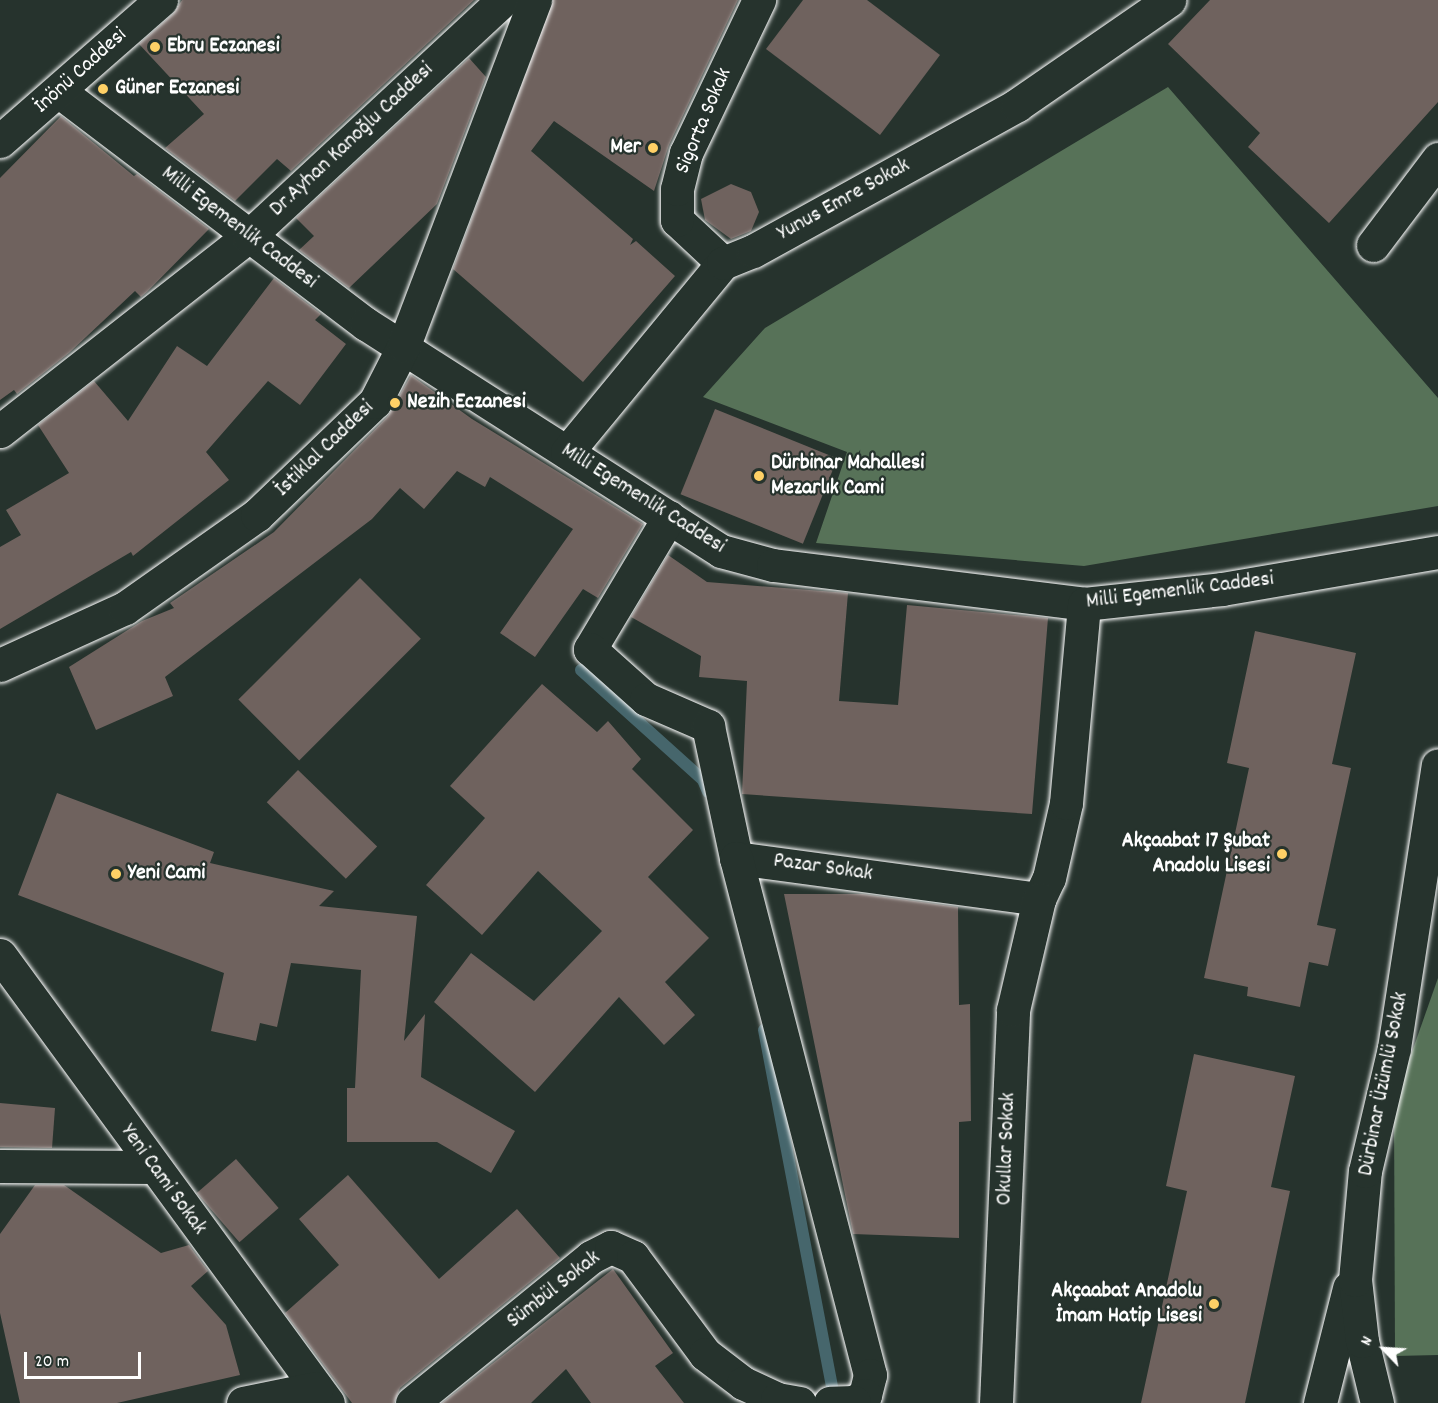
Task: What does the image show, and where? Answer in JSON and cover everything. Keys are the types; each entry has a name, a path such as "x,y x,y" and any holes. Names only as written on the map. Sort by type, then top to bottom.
{"street":[{"name":"İnönü Caddesi","path":"0,141 60,92 161,0"},
{"name":"Dr.Ayhan Kanoğlu Caddesi","path":"0,431 249,236 503,0"},
{"name":"İstiklal Caddesi","path":"0,665 125,608 257,515 375,402 404,345 535,0"},
{"name":"Sigorta Sokak","path":"723,263 677,220 676,189 686,153 759,0"},
{"name":"Yunus Emre Sokak","path":"567,452 723,263 753,251 1017,105 1169,0"},
{"name":"Milli Egemenlik Caddesi","path":"60,92 366,324 404,345 721,551 772,565 1084,604 1222,589 1438,555"},
{"path":"1373,245 1438,159"},
{"path":"669,517 590,649 646,699 708,726 736,858 870,1375 865,1395 838,1403"},
{"path":"1040,899 1066,803 1084,604"},
{"name":"Dürbinar Üzümlü Sokak","path":"1377,1403 1362,1341 1355,1280 1365,1171 1394,1048 1438,765"},
{"name":"Pazar Sokak","path":"736,858 1040,899"},
{"name":"Okullar Sokak","path":"996,1403 1013,1010 1040,899"},
{"name":"Yeni Cami Sokak","path":"0,955 322,1395"},
{"path":"0,1166 153,1167"},
{"name":"Sümbül Sokak","path":"412,1403 591,1257 611,1247 633,1257 705,1354 743,1383 777,1399 800,1403"},
{"path":"1320,1403 1359,1248"},
{"path":"243,1403 322,1395"}],"green space":[{"path":"1168,87 1438,398 1438,506 1084,566 816,543 847,452 703,397 765,328"},
{"path":"1438,978 1438,1355 1395,1356 1394,1103"}],"building":[{"path":"182,0 474,0 291,171 277,159 235,201 165,148 204,114 139,44 173,14"},
{"path":"553,0 738,0 669,145 654,191 554,121 531,151 633,239 630,245 636,241 675,276 583,382 453,269"},
{"path":"803,0 867,0 940,55 880,135 766,49"},
{"path":"1210,0 1438,0 1438,102 1329,223 1248,147 1260,133 1168,44"},
{"path":"469,58 486,77 437,204 349,288 299,250 314,236 296,218"},
{"path":"61,116 134,176 137,174 209,229 141,297 135,291 69,353 17,394 14,390 0,400 0,178"},
{"path":"731,184 751,192 759,212 751,231 731,239 705,220 701,199"},
{"path":"274,278 321,314 315,320 346,344 300,405 268,381 206,452 229,480 133,556 131,552 0,629 0,547 21,535 6,510 69,473 38,425 94,381 128,421 177,346 207,366"},
{"path":"411,375 472,419 643,524 598,598 583,589 535,657 500,633 573,529 490,477 485,487 457,471 424,509 400,488 372,519 165,677 173,696 96,730 69,667 142,621 174,608 170,603 274,532 388,416"},
{"name":"Dürbinar Mahallesi Mezarlık Cami","path":"715,409 837,458 803,544 681,494"},
{"path":"668,555 707,582 848,593 839,701 898,705 907,605 1048,618 1032,814 742,794 747,681 699,677 701,656 631,617"},
{"path":"360,578 421,639 299,760 238,700"},
{"name":"Akçaabat 17 Şubat Anadolu Lisesi","path":"1255,631 1356,653 1332,764 1351,768 1317,925 1336,929 1328,966 1309,962 1300,1007 1247,996 1248,987 1204,978 1249,768 1227,763"},
{"path":"542,684 597,732 608,721 641,759 632,769 693,830 648,877 709,938 665,982 695,1015 664,1045 619,997 535,1092 434,1002 471,953 534,1001 602,931 538,871 482,935 426,885 485,818 450,786"},
{"path":"298,770 377,846 346,879 267,802"},
{"path":"57,793 214,852 210,863 334,891 319,906 417,916 404,1041 425,1014 421,1077 515,1131 491,1173 437,1142 347,1142 347,1088 355,1088 361,970 291,963 277,1027 260,1023 256,1041 211,1031 224,973 18,895"},
{"path":"784,894 863,894 958,907 959,1005 970,1004 971,1121 959,1122 959,1238 853,1234"},
{"name":"Akçaabat Anadolu İmam Hatip Lisesi","path":"1194,1054 1295,1076 1271,1187 1290,1191 1245,1403 1141,1403 1187,1191 1166,1186"},
{"path":"0,1103 55,1108 52,1148 0,1147"},
{"path":"236,1159 279,1208 239,1242 197,1193"},
{"path":"348,1175 439,1279 517,1209 560,1258 400,1388 394,1403 352,1403 285,1313 339,1265 299,1219"},
{"path":"35,1185 64,1185 161,1253 189,1245 208,1271 191,1286 226,1325 240,1375 117,1403 20,1403 0,1313 0,1234"},
{"path":"613,1269 673,1353 655,1366 684,1403 591,1403 566,1369 531,1403 442,1403"}],"waterway":[{"path":"581,670 703,780 708,792"},
{"path":"764,1030 835,1402"}],"place":[{"name":"Ebru Eczanesi","path":"155,47"},
{"name":"Güner Eczanesi","path":"103,89"},
{"name":"Mer","path":"653,148"},
{"name":"Nezih Eczanesi","path":"395,403"},
{"name":"Dürbinar Mahallesi Mezarlık Cami","path":"759,476"},
{"name":"Akçaabat 17 Şubat Anadolu Lisesi","path":"1282,854"},
{"name":"Yeni Cami","path":"116,874"},
{"name":"Akçaabat Anadolu İmam Hatip Lisesi","path":"1214,1304"}]}
